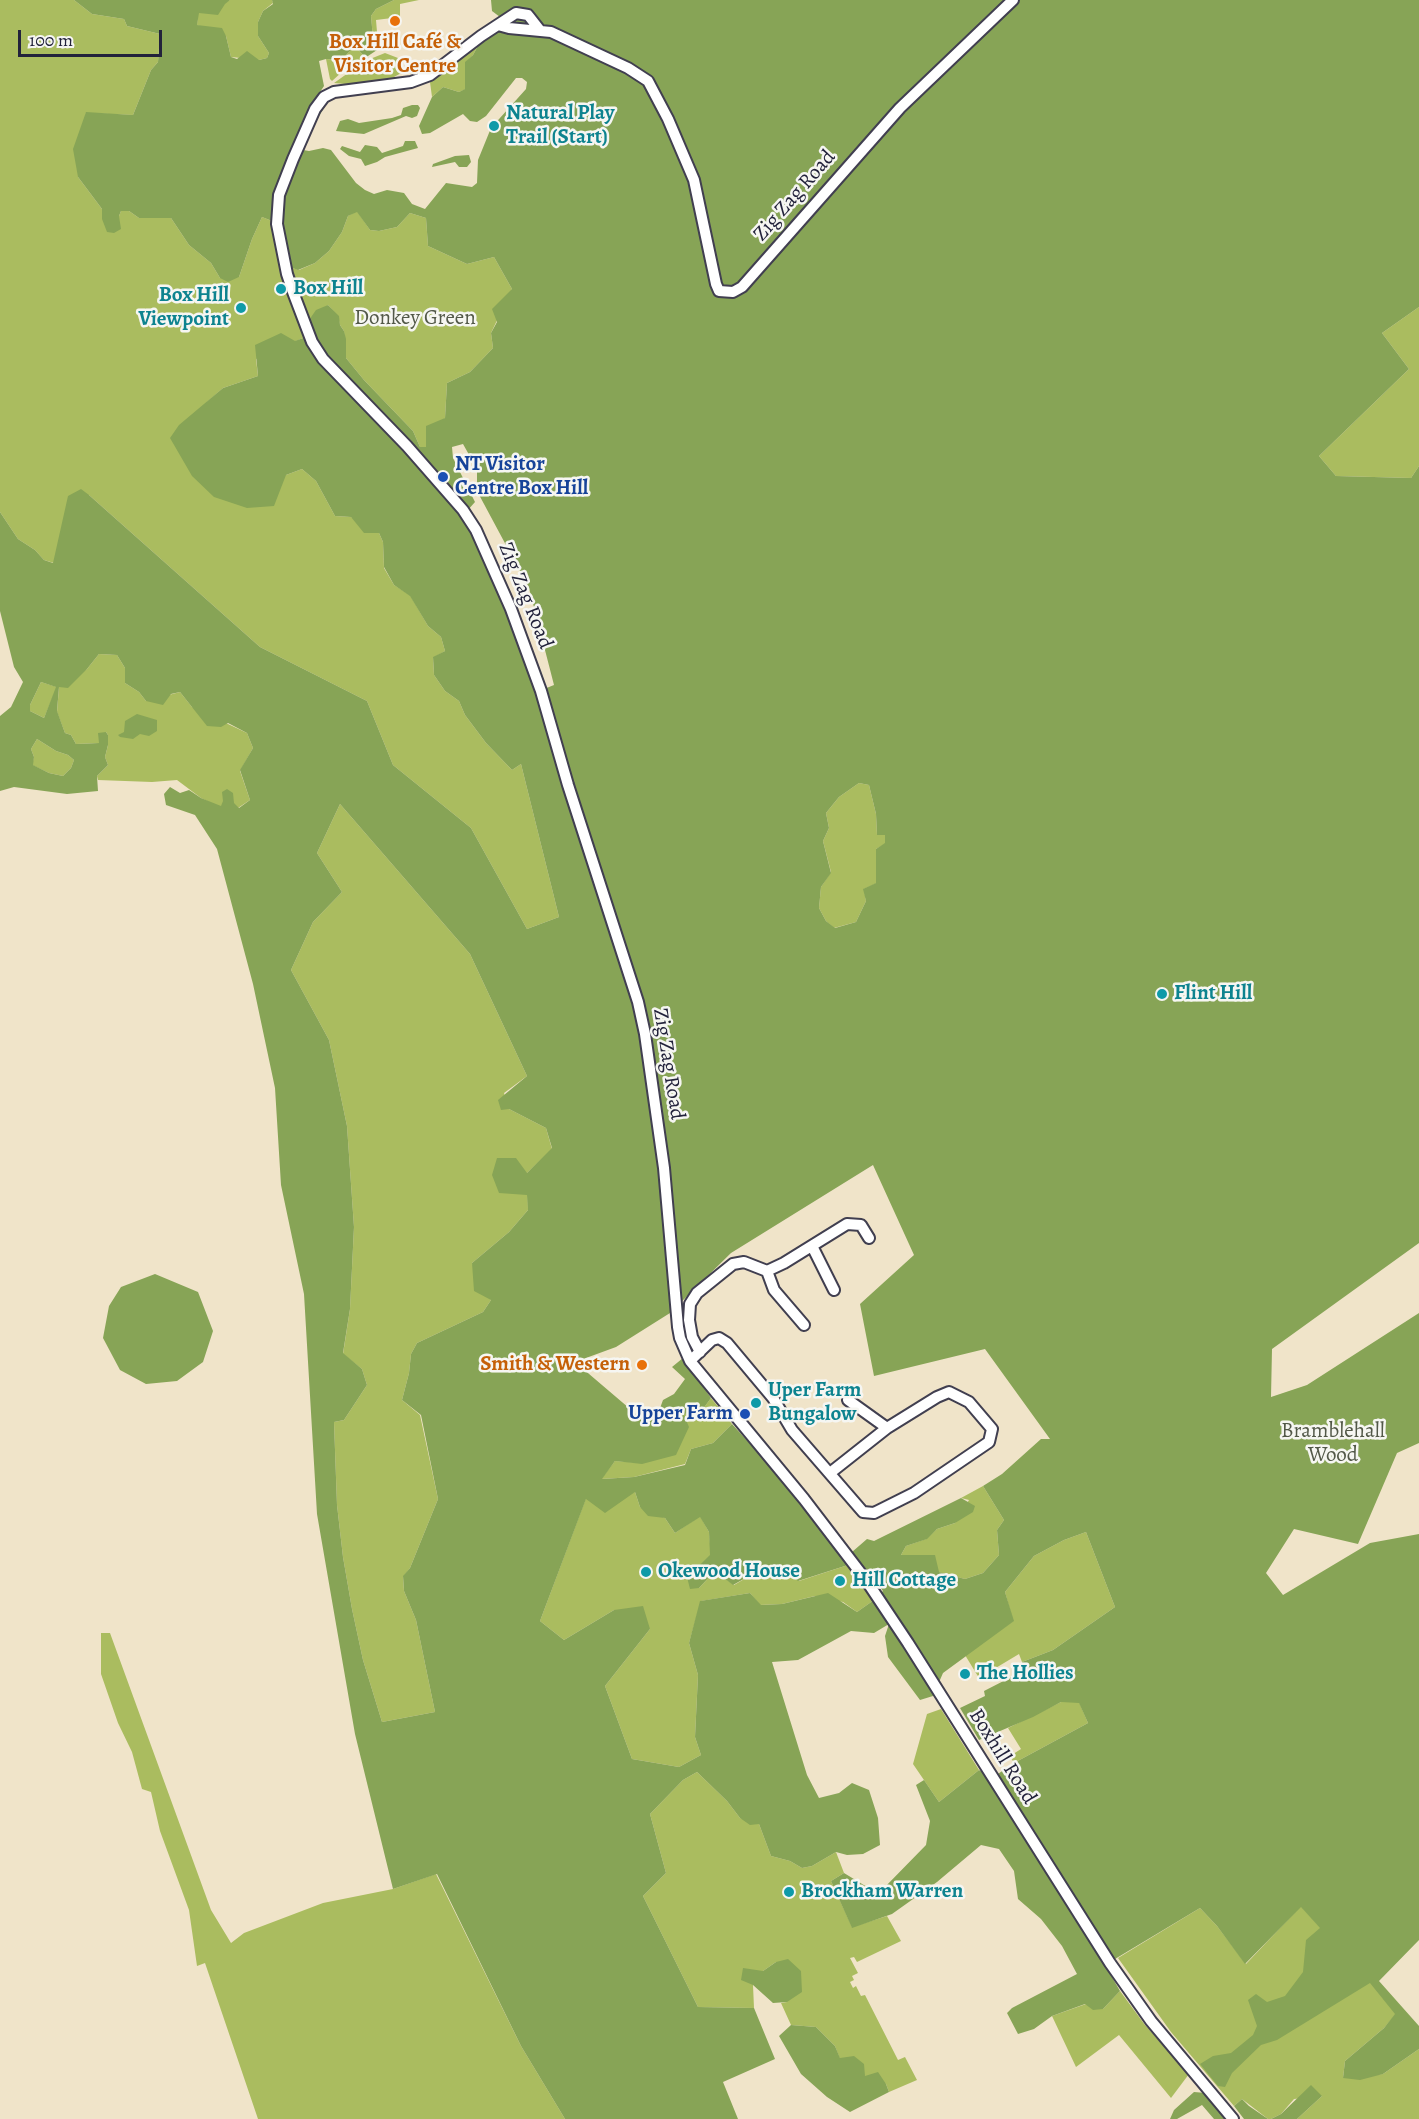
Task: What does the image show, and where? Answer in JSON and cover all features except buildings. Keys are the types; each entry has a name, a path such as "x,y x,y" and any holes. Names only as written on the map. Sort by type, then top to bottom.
{"street":[{"name":"Zig Zag Road","path":"690,1361 678,1327 664,1168 638,1002 568,785 541,691 512,609 476,530 463,510 407,446 323,359 312,342 287,274 277,224 279,195 315,109 324,98 340,91 411,82 430,75 498,25 516,13 521,13 528,15 539,29 628,68 648,81 661,104 694,180 716,284 719,291 733,292 742,287 900,108 1013,0"},
{"path":"700,1352 692,1337 689,1320 690,1304 697,1293 734,1264 744,1262 767,1271 847,1224 861,1225 869,1238"},
{"path":"812,1246 834,1290"},
{"path":"767,1271 774,1290 804,1325"},
{"path":"690,1361 712,1340 719,1338 728,1343 772,1398 792,1430 863,1512 874,1513 914,1493 950,1470 989,1442 992,1429 969,1401 949,1392 887,1428 830,1473"},
{"name":"Boxhill Road","path":"690,1361 804,1499 866,1580 1110,1963 1151,2021 1233,2119"},
{"path":"848,1400 887,1428"}],"green space":[{"path":"0,0 74,0 92,14 124,19 127,26 160,34 158,62 151,70 133,115 86,113 78,177 102,209 102,219 119,216 121,211 129,211 139,218 171,218 189,245 211,263 220,278 239,277 262,217 272,221 289,296 305,337 256,359 258,376 223,388 207,402 286,475 302,469 316,481 335,516 351,517 379,533 383,542 384,568 394,585 410,595 428,626 441,637 445,651 433,658 434,675 445,691 459,701 465,715 486,743 512,770 521,764 559,917 527,929 471,828 393,765 367,701 260,647 89,495 54,563 44,560 35,550 18,539 0,512"},
{"name":"Bramblehall Wood","path":"74,0 230,0 218,15 199,13 197,25 222,28 231,57 237,59 247,51 259,60 267,58 269,53 258,36 258,22 263,11 273,4 272,0 394,0 376,9 371,16 373,38 378,44 377,50 364,56 355,46 341,60 319,61 324,86 316,98 325,106 309,133 303,150 323,148 331,150 356,183 365,190 374,194 387,190 404,193 412,204 425,209 446,183 472,187 477,183 478,160 491,128 526,89 527,82 522,78 516,78 486,116 477,122 470,121 463,114 430,133 422,134 419,126 432,97 443,87 459,92 465,89 465,62 473,55 480,42 501,28 500,17 492,11 491,0 1419,0 1419,307 1382,333 1409,369 1319,456 1336,476 1411,478 1419,466 1419,1243 1272,1349 1271,1397 1307,1385 1419,1313 1419,1443 1397,1453 1358,1544 1294,1529 1266,1573 1283,1595 1370,1543 1419,1534 1419,1940 1379,1981 1419,2026 1419,2049 1383,2074 1360,2080 1343,2078 1345,2061 1384,2028 1395,2014 1370,1983 1277,2040 1261,2045 1232,2073 1225,2087 1218,2086 1200,2064 1213,2056 1231,2053 1253,2035 1257,2026 1248,2000 1256,1994 1267,2002 1285,1996 1303,1972 1306,1940 1320,1928 1301,1907 1245,1964 1217,1926 1200,1908 1105,1965 1120,1991 1103,2009 1093,2010 1085,2004 1052,2016 1034,2029 1018,2034 1007,2013 1012,2008 1077,1974 1062,1946 1041,1919 1018,1899 1014,1871 999,1849 981,1845 937,1882 892,1914 852,1928 831,1881 844,1873 872,1890 883,1889 926,1845 930,1821 916,1785 924,1780 939,1802 979,1770 992,1778 1014,1763 1088,1723 1079,1703 1061,1702 1033,1717 979,1740 960,1708 985,1696 984,1691 1025,1670 1022,1662 1053,1650 1115,1607 1086,1532 1064,1540 1034,1556 1005,1592 1014,1621 943,1673 933,1696 920,1700 888,1657 885,1636 889,1624 874,1633 851,1631 798,1660 772,1662 807,1775 819,1798 839,1793 852,1783 869,1790 878,1818 880,1845 863,1854 847,1855 836,1852 812,1866 802,1868 790,1861 771,1856 759,1824 750,1825 740,1818 727,1801 697,1772 683,1780 650,1814 666,1873 643,1896 698,2007 754,2008 775,2059 723,2082 738,2119 565,2119 521,2046 437,1874 393,1889 355,1734 317,1514 304,1294 281,1185 275,1088 253,984 217,849 195,815 166,805 164,794 170,787 180,793 189,790 221,806 222,792 227,789 233,793 234,803 239,808 250,800 240,770 253,748 247,733 228,723 221,727 207,726 180,692 171,694 163,705 146,701 139,692 125,683 125,668 117,655 99,654 68,688 59,687 57,711 65,733 71,735 76,744 99,743 98,733 106,732 108,735 105,757 108,765 97,776 98,791 67,794 14,787 0,791 0,716 11,707 23,682 14,667 0,611 0,512 18,539 35,550 44,560 53,563 68,496 81,489 260,647 367,701 393,765 471,828 527,929 559,917 521,764 512,770 486,743 465,715 459,701 445,691 434,675 433,657 445,651 441,637 428,626 410,596 394,585 384,567 383,542 379,533 364,533 351,517 335,516 316,481 302,469 286,475 274,506 247,508 214,497 192,476 170,438 179,425 223,388 258,376 255,345 281,333 295,341 311,335 307,323 316,310 328,305 339,316 346,339 346,358 413,431 420,447 426,447 426,426 445,418 447,383 470,372 493,348 491,333 497,322 492,309 512,289 494,257 467,264 428,246 426,218 410,213 397,227 379,231 370,230 357,212 348,216 342,232 329,251 315,263 298,270 290,267 272,221 262,217 239,277 228,282 220,278 211,263 189,245 171,218 139,218 129,211 121,211 119,216 121,229 114,233 107,232 102,219 102,209 78,177 73,149 86,112 133,115 151,70 158,62 160,34 127,26 124,19 92,14","holes":["463,444 477,469 477,491 529,588 554,685 544,689 467,511 475,502 453,458 452,447","41,682 56,687 44,718 30,711 30,705","37,739 74,760 71,768 63,776 49,773 33,765 34,757 31,749","859,783 869,785 876,814 877,835 885,835 885,843 876,849 876,883 863,889 866,901 856,922 835,928 826,921 819,908 821,887 831,873 823,841 829,828 826,813 839,797","340,804 470,954 527,1076 498,1100 501,1110 509,1109 546,1128 552,1148 527,1173 516,1158 497,1158 492,1175 499,1193 527,1195 528,1210 509,1232 472,1263 474,1291 491,1300 483,1312 417,1343 411,1354 402,1400 421,1415 438,1499 410,1568 403,1576 404,1591 416,1620 435,1712 382,1722 363,1660 352,1609 337,1505 334,1422 344,1420 367,1385 362,1369 343,1353 350,1309 354,1227 347,1126 329,1040 291,970 313,922 342,892 317,853","873,1165 914,1255 860,1304 874,1376 985,1349 1050,1439 1041,1439 1002,1474 983,1486 1004,1520 997,1530 999,1555 983,1573 965,1579 939,1572 935,1555 901,1555 906,1546 927,1539 937,1529 955,1523 973,1512 975,1506 961,1498 874,1541 867,1539 852,1552 883,1591 857,1612 828,1593 782,1604 761,1605 750,1593 700,1601 689,1643 698,1675 695,1737 701,1755 679,1767 632,1759 605,1686 650,1629 643,1606 614,1610 564,1640 540,1621 586,1499 605,1513 635,1492 640,1507 648,1516 665,1518 675,1533 700,1517 709,1532 710,1555 687,1577 690,1589 699,1588 715,1571 733,1585 758,1571 783,1568 798,1581 848,1565 780,1477 732,1424 713,1443 691,1449 685,1465 634,1477 602,1479 615,1461 642,1464 676,1455 689,1427 684,1415 696,1406 703,1409 711,1398 683,1358 672,1367 685,1379 674,1394 663,1400 659,1411 644,1408 636,1414 575,1362 616,1347 670,1313 731,1253"]},
{"path":"230,0 272,0 273,3 263,11 258,22 258,36 269,53 267,58 259,60 231,57 226,36 197,25 198,13"},
{"path":"394,0 419,0 400,4 400,17 376,20 378,44 373,38 371,16 376,9"},
{"path":"480,42 466,62 466,89 459,92 443,87 432,97 430,82"},
{"path":"355,46 364,56 368,56 332,81 326,59 341,60"},
{"path":"385,53 398,58 402,65 403,72 394,77 394,81 346,86 334,83 365,61"},
{"path":"418,105 420,108 417,116 412,118 406,116 364,134 336,131 340,121 348,119 359,123 392,118 401,115 403,108"},
{"path":"405,141 415,141 418,148 385,157 365,166 361,159 349,156 340,149 342,146 360,152 365,145 377,147 382,153 403,146"},
{"path":"469,155 471,162 467,167 459,167 455,162 432,167 433,164 455,156"},
{"name":"Donkey Green","path":"357,211 370,230 379,231 397,227 410,213 426,218 428,246 467,264 494,257 512,289 491,333 493,348 470,372 447,383 445,418 426,447 420,447 413,431 346,358 344,331 338,316 328,305 309,320 290,267 299,270 315,263 329,251 342,232 348,216"},
{"path":"1419,307 1419,466 1411,478 1336,476 1319,456 1409,369 1382,333"},
{"path":"99,654 117,655 125,668 125,683 139,692 146,701 180,692 192,707 247,733 253,748 240,771 250,800 238,808 217,806 201,798 177,780 152,782 98,780 97,776 108,765 105,757 108,735 106,732 99,743 76,744 71,735 65,733 57,712 59,687 87,669"},
{"path":"41,682 57,687 44,718 30,711 30,705"},
{"path":"137,714 157,720 157,731 149,736 140,734 133,739 120,737 118,735 124,732 125,721"},
{"path":"37,739 74,760 71,768 63,776 49,773 32,765 34,757 31,749"},
{"path":"859,783 869,785 876,814 877,835 885,835 885,844 876,849 877,883 864,889 866,901 856,922 834,928 826,921 819,908 821,887 831,872 823,841 829,828 826,813 839,797"},
{"path":"340,804 470,954 527,1076 504,1093 509,1109 546,1128 552,1149 527,1173 528,1210 509,1232 472,1263 491,1300 483,1312 417,1343 411,1354 402,1400 420,1415 438,1499 410,1568 403,1577 404,1591 416,1620 435,1712 382,1722 363,1660 352,1609 337,1505 334,1422 344,1420 367,1385 362,1369 343,1354 350,1309 354,1227 347,1126 329,1040 291,970 313,922 342,892 317,853"},
{"path":"155,1274 198,1292 213,1331 203,1362 177,1381 146,1384 120,1370 103,1338 109,1306 121,1287"},
{"path":"711,1398 732,1424 713,1443 691,1449 685,1464 634,1477 601,1479 615,1461 642,1463 684,1415 696,1405 703,1409"},
{"path":"983,1486 1004,1520 997,1530 999,1555 983,1573 965,1579 938,1572 901,1555 906,1546 926,1539 937,1529 955,1523 969,1500 961,1498"},
{"path":"635,1492 640,1507 665,1518 675,1533 700,1516 709,1532 711,1555 687,1577 699,1588 715,1571 734,1585 758,1571 783,1568 799,1581 848,1565 874,1600 857,1612 843,1602 815,1596 782,1604 760,1605 750,1593 701,1601 689,1643 698,1675 695,1737 701,1755 679,1767 632,1759 605,1686 650,1629 614,1610 564,1640 540,1621 586,1498"},
{"path":"1086,1532 1115,1607 1053,1650 1022,1662 1019,1654 979,1678 965,1655 1013,1621 1005,1592 1034,1556 1064,1540"},
{"path":"101,1633 110,1633 211,1910 231,1943 244,1933 323,1903 393,1889 436,1874 521,2046 565,2119 258,2119 205,1963 197,1966 189,1910 160,1831 151,1792 142,1789 132,1752 118,1723 101,1674"},
{"path":"1061,1702 1079,1702 1088,1723 1014,1763 1010,1756 1021,1749 1008,1728"},
{"path":"941,1709 979,1770 939,1802 913,1764 927,1714"},
{"path":"697,1772 727,1801 740,1818 759,1824 771,1856 790,1861 802,1868 812,1866 836,1852 844,1873 831,1881 852,1927 887,1916 901,1941 857,1962 854,1957 850,1958 858,1973 852,1976 854,1980 850,1982 853,1988 856,1986 861,1996 865,1995 898,2060 905,2057 917,2080 889,2092 886,2084 865,2076 840,2059 835,2046 816,2027 791,2025 781,2003 787,2002 776,1962 763,1971 753,1985 754,2008 698,2007 643,1896 666,1873 650,1814 683,1780"},
{"path":"1301,1906 1374,1986 1396,2014 1384,2028 1345,2061 1343,2078 1383,2074 1419,2049 1419,2119 1297,2119 1322,2096 1294,2099 1281,2114 1271,2119 1242,2099 1234,2106 1171,2032 1118,1958 1200,1908 1246,1964"},
{"path":"788,1959 801,1971 802,1992 787,2002 773,2003 753,1985 741,1980 743,1968 763,1971 776,1962"},
{"path":"1120,1991 1145,2025 1189,2074 1171,2098 1119,2035 1076,2067 1052,2016 1086,2004 1103,2009"},
{"path":"791,2025 816,2027 835,2046 840,2058 854,2056 864,2064 865,2076 878,2072 889,2092 850,2112 827,2097 801,2074 779,2036"},
{"path":"1311,2085 1322,2096 1297,2119 1271,2119 1281,2114"},
{"path":"1194,2092 1206,2093 1227,2119 1214,2119 1202,2105 1177,2119 1170,2119 1174,2110"},
{"path":"1242,2099 1268,2119 1244,2119 1234,2106"}],"place":[{"name":"Box Hill Café & Visitor Centre","path":"395,21"},
{"name":"Natural Play Trail (Start)","path":"494,126"},
{"name":"Box Hill","path":"281,289"},
{"name":"Box Hill Viewpoint","path":"241,308"},
{"name":"NT Visitor Centre Box Hill","path":"443,477"},
{"name":"Flint Hill","path":"1162,994"},
{"name":"Smith & Western","path":"642,1365"},
{"name":"Uper Farm Bungalow","path":"756,1403"},
{"name":"Upper Farm","path":"745,1414"},
{"name":"Okewood House","path":"646,1572"},
{"name":"Hill Cottage","path":"840,1581"},
{"name":"The Hollies","path":"965,1674"},
{"name":"Brockham Warren","path":"789,1892"}]}
